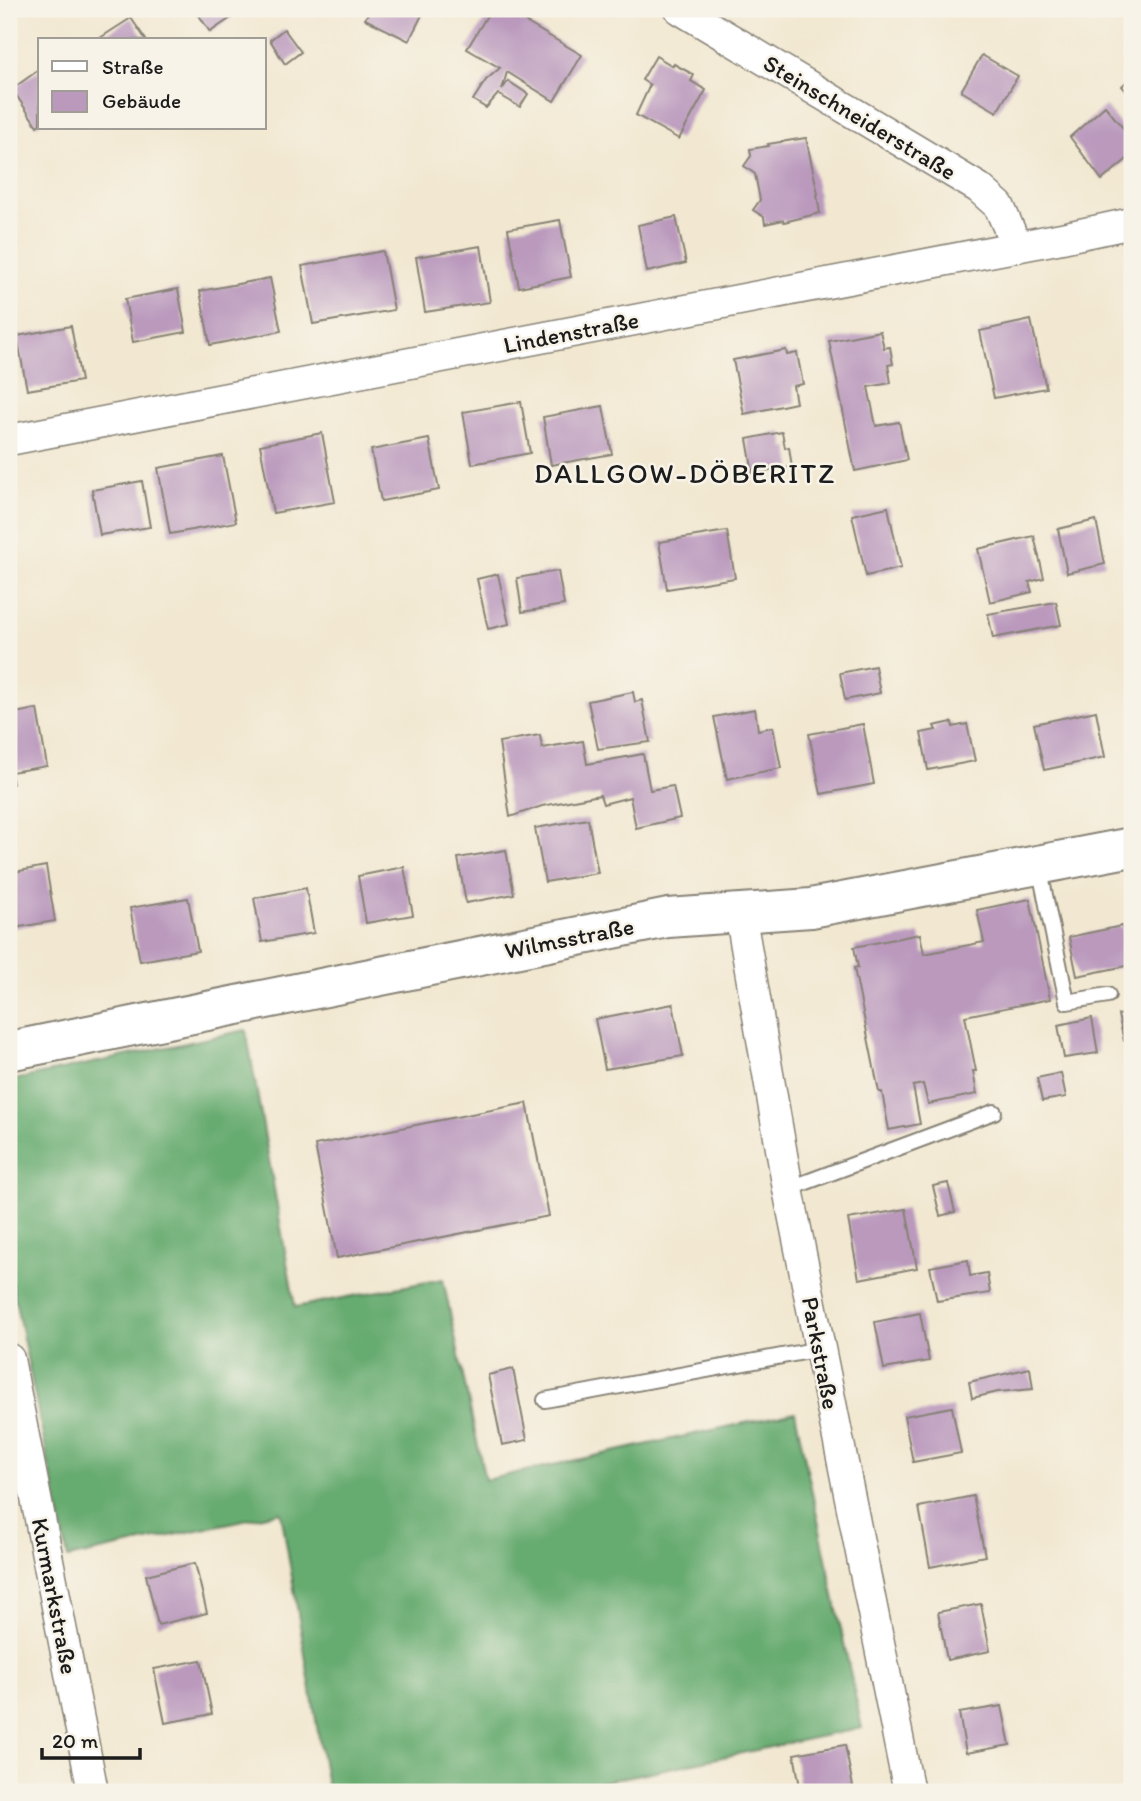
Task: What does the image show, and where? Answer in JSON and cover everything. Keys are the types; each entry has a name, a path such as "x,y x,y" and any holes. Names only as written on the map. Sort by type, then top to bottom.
{"street":[{"name":"Steinschneiderstraße","path":"680,9 979,188 999,206 1017,247"},
{"name":"Lindenstraße","path":"9,440 1132,223"},
{"name":"Wilmsstraße","path":"9,1051 668,918 811,908 1132,847"},
{"name":"Parkstraße","path":"740,912 788,1189 909,1792"},
{"name":"Kurmarkstraße","path":"9,1359 93,1792"}],"lane":[{"path":"1039,865 1068,1002 1108,995"},
{"path":"788,1189 994,1112"},
{"path":"545,1400 820,1349"}],"green space":[{"path":"246,1030 295,1307 443,1279 485,1480 795,1412 862,1728 554,1792 328,1792 281,1512 68,1558 9,1270 9,1081"}],"building":[{"path":"195,9 244,9 210,32"},
{"path":"370,9 425,9 409,41 365,19"},
{"path":"491,9 503,9 582,55 554,101 507,72 502,90 508,81 528,94 520,107 498,94 486,108 473,100 486,80 500,68 467,49"},
{"path":"131,18 145,38 100,38"},
{"path":"284,29 301,52 285,64 270,40"},
{"path":"982,55 1018,76 997,112 961,91"},
{"path":"656,56 694,75 691,81 706,90 679,139 636,115 650,85 642,80"},
{"path":"38,70 38,125 37,126 12,89"},
{"path":"1132,76 1132,98 1122,86"},
{"path":"1105,106 1132,139 1132,155 1102,180 1070,137"},
{"path":"806,138 820,213 765,224 764,217 753,210 760,200 755,174 744,166 751,156 750,149"},
{"path":"676,217 686,263 647,272 638,225"},
{"path":"560,220 571,277 519,287 508,229"},
{"path":"481,246 490,302 425,312 416,257"},
{"path":"383,251 394,310 313,324 302,266"},
{"path":"270,278 281,331 210,345 200,291"},
{"path":"178,289 186,332 133,342 125,299"},
{"path":"1031,320 1046,388 994,398 980,331"},
{"path":"71,326 81,381 27,390 17,336"},
{"path":"880,331 884,348 890,347 893,364 888,365 891,383 868,387 876,426 899,422 907,460 855,471 829,341"},
{"path":"786,350 787,355 797,353 803,384 793,386 796,403 744,414 733,360"},
{"path":"521,402 530,453 472,464 463,412"},
{"path":"603,406 612,454 551,465 543,417"},
{"path":"782,432 785,448 789,447 792,467 753,474 747,439"},
{"path":"322,433 335,502 273,513 260,445"},
{"path":"429,439 439,490 381,501 371,450"},
{"path":"223,456 236,522 170,534 158,468"},
{"path":"142,481 150,527 100,535 92,490"},
{"path":"888,507 901,568 866,576 852,515"},
{"path":"1096,520 1105,564 1067,573 1058,529"},
{"path":"727,531 735,578 667,589 659,542"},
{"path":"1034,536 1044,578 1029,582 1032,592 990,602 978,549"},
{"path":"558,571 564,605 522,612 517,578"},
{"path":"498,574 509,624 488,629 477,579"},
{"path":"1056,602 1061,625 993,638 988,614"},
{"path":"875,666 880,693 845,700 840,673"},
{"path":"633,692 635,702 642,700 650,742 598,749 588,701"},
{"path":"37,709 47,766 11,772 13,784 9,785 9,714"},
{"path":"755,709 758,730 773,727 781,768 727,779 714,717"},
{"path":"1096,711 1105,757 1044,770 1034,724"},
{"path":"952,722 953,727 967,724 975,761 928,770 921,733 936,730 934,726"},
{"path":"863,724 874,784 821,794 809,734"},
{"path":"540,735 542,748 583,741 587,764 643,754 650,790 673,786 680,818 636,828 630,797 603,804 600,795 542,806 510,817 499,742"},
{"path":"588,819 598,873 545,882 535,828"},
{"path":"506,850 514,894 466,903 458,858"},
{"path":"46,866 55,921 14,928 9,898 9,873"},
{"path":"404,867 413,915 366,923 358,876"},
{"path":"306,888 314,933 262,942 254,898"},
{"path":"188,898 198,951 140,961 130,908"},
{"path":"1030,899 1050,999 965,1016 976,1071 973,1071 977,1094 928,1104 923,1084 913,1086 920,1124 889,1130 854,968 858,967 854,947 920,934 924,954 984,942 977,910"},
{"path":"1122,926 1131,965 1077,976 1069,937"},
{"path":"673,1004 683,1056 605,1069 595,1019"},
{"path":"1132,1012 1132,1040 1124,1041 1118,1015"},
{"path":"1092,1018 1098,1053 1064,1058 1058,1025"},
{"path":"1061,1073 1066,1097 1042,1101 1037,1078"},
{"path":"527,1103 549,1216 337,1258 315,1145"},
{"path":"948,1183 955,1212 940,1216 933,1186"},
{"path":"906,1209 917,1268 859,1279 848,1219"},
{"path":"968,1260 970,1276 987,1273 990,1293 937,1301 930,1267"},
{"path":"920,1313 929,1361 884,1369 875,1322"},
{"path":"1030,1368 1033,1389 998,1392 972,1398 969,1382"},
{"path":"513,1369 527,1440 502,1445 488,1375"},
{"path":"952,1407 961,1453 913,1462 904,1416"},
{"path":"973,1496 985,1556 930,1567 919,1507"},
{"path":"195,1563 207,1613 158,1625 146,1575"},
{"path":"981,1604 990,1651 947,1660 938,1612"},
{"path":"201,1660 212,1714 165,1723 154,1669"},
{"path":"1002,1706 1010,1745 966,1753 959,1713"},
{"path":"845,1745 854,1792 801,1792 794,1754"},
{"path":"713,1785 715,1792 681,1792 681,1791"}],"district":[{"name":"DALLGOW-DÖBERITZ","path":"685,473"}]}
